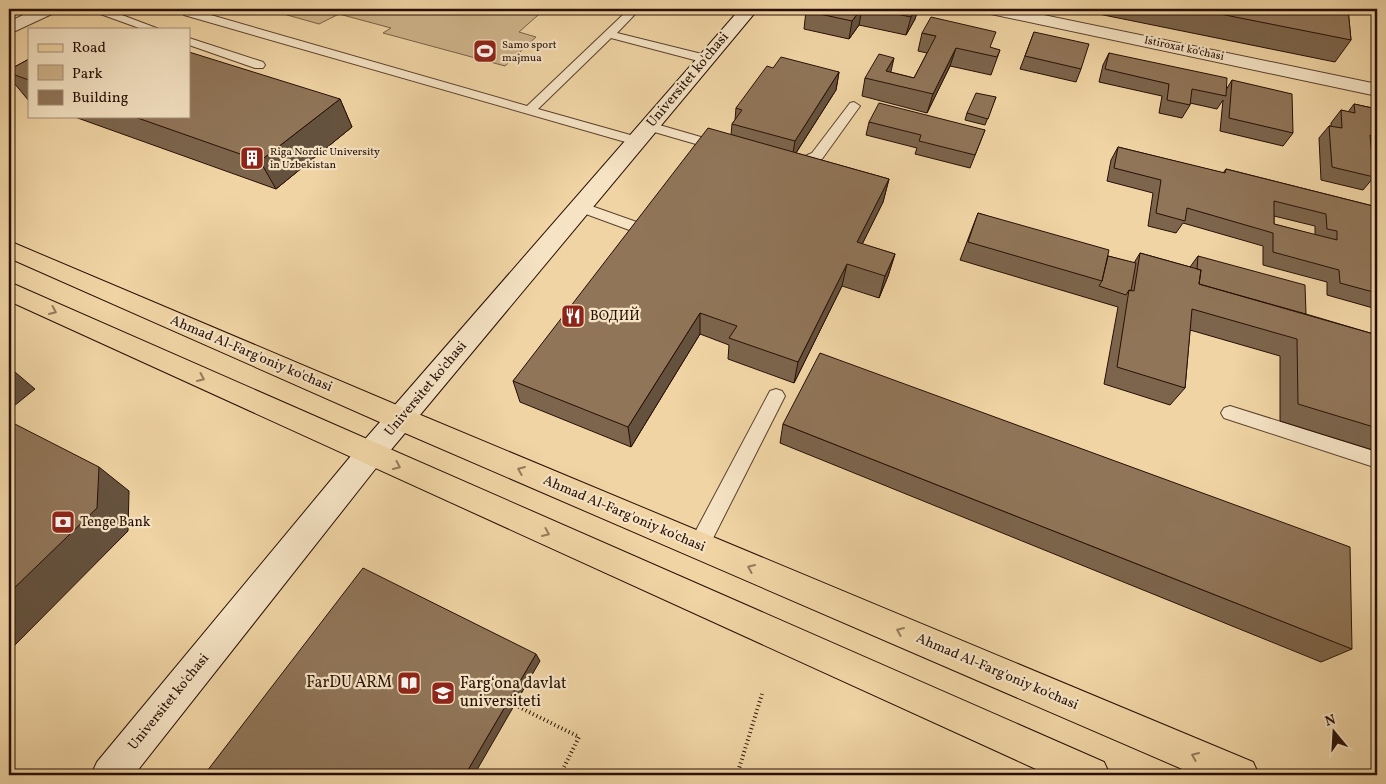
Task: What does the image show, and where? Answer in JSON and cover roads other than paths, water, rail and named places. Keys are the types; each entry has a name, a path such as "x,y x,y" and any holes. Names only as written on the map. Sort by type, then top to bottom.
{"main road":[{"name":"Universitet ko'chasi","path":"110,775 400,418 749,9"},
{"name":"Istiroxat koʻchasi","path":"991,9 1377,90"},
{"path":"9,29 40,10"},
{"name":"Ahmad Al-Farg'oniy ko'chasi","path":"9,250 699,546 1240,775"},
{"path":"9,291 1091,775"}],"lane":[{"path":"96,9 151,28"},
{"path":"186,9 188,13 530,110 737,152"},
{"path":"530,110 635,9"},
{"path":"609,34 706,59"},
{"path":"190,41 260,65"},
{"path":"782,164 806,161 818,156 854,106"},
{"path":"580,207 643,230"},
{"path":"699,546 776,396"},
{"path":"1230,413 1377,460"}],"place":[{"name":"Samo sport majmua","path":"485,51"},
{"name":"Riga Nordic University in Uzbekistan","path":"252,158"},
{"name":"ВОДИЙ","path":"573,316"},
{"name":"Tenge Bank","path":"63,522"},
{"name":"FarDU ARM","path":"409,683"},
{"name":"Fargʻona davlat universiteti","path":"443,693"}]}
